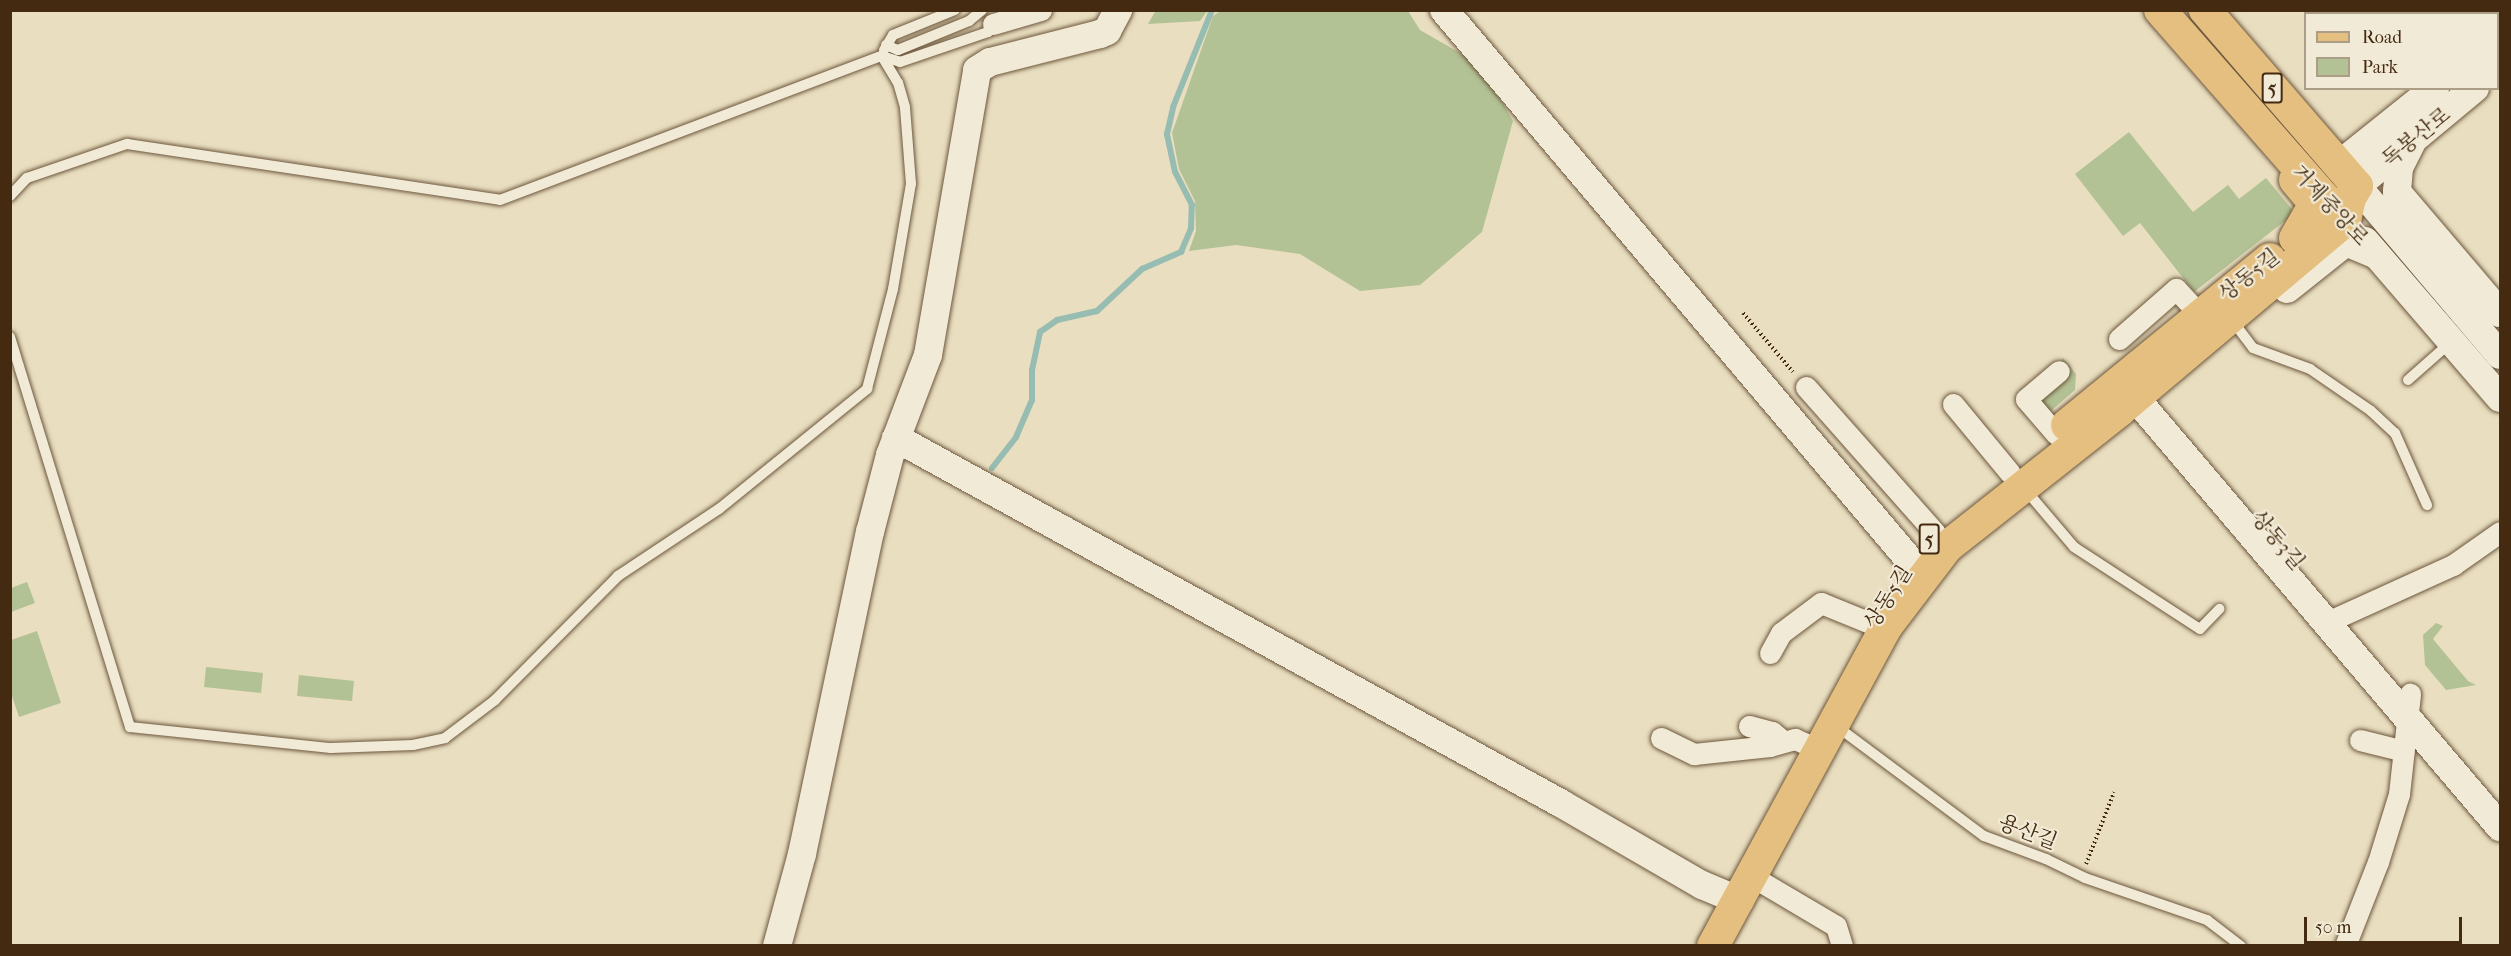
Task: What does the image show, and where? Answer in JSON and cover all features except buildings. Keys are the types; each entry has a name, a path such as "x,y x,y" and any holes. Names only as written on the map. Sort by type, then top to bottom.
{"main road":[{"name":"거제중앙로","path":"2160,10 2276,146 2337,213"},
{"name":"거제중앙로","path":"2205,10 2349,175"},
{"path":"2276,146 2279,162 2313,200 2303,245"},
{"path":"2303,245 2337,213 2335,172 2349,175"},
{"name":"상동5길","path":"2016,479 2056,434 2139,386 2199,314 2303,245"},
{"name":"상동5길","path":"1713,945 1811,732 1870,623 1925,555 2016,479 2139,386 2303,245"},
{"name":"상동5길","path":"1811,732 1886,627 1925,555"},
{"name":"상동5길","path":"1690,945 1733,900"}],"street":[{"path":"987,17 1041,10"},
{"path":"792,945 900,451 928,355 977,70 990,62 1107,27 1123,34 1135,10"},
{"path":"1444,10 1925,555"},
{"path":"1466,10 1925,555"},
{"name":"독봉산로","path":"2349,175 2433,90"},
{"name":"독봉산로","path":"2349,175 2419,135 2473,90"},
{"path":"2419,135 2408,147 2399,168 2397,192 2500,313"},
{"name":"거제중앙로","path":"2349,175 2500,355"},
{"name":"거제중앙로","path":"2337,213 2500,398"},
{"path":"2139,386 2166,386 2346,242 2376,255"},
{"path":"2119,339 2176,289 2199,314"},
{"path":"2056,434 2026,399 2059,372"},
{"name":"상동3길","path":"2139,386 2338,625 2409,706"},
{"path":"1806,387 1925,555"},
{"path":"1953,404 2016,479"},
{"path":"900,451 1733,900 1836,926 1842,945"},
{"path":"777,945 802,854 870,532 900,451"},
{"path":"2338,625 2453,565 2500,532"},
{"path":"2338,625 2461,576 2500,549"},
{"path":"1770,653 1781,633 1821,603 1870,623"},
{"path":"2345,945 2378,862 2399,794 2409,706"},
{"path":"2409,706 2500,803"},
{"path":"2409,706 2500,827"},
{"path":"1749,726 1772,732 1811,732"},
{"path":"1661,738 1694,754 1770,746 1811,732"},
{"path":"2360,740 2403,751"}],"lane":[{"path":"882,56 893,35 955,10"},
{"path":"10,196 27,178 127,144 500,200 882,56 900,62 988,32 987,17 969,21 898,50 886,45"},
{"path":"10,337 130,727 331,748 413,745 445,738 495,700 527,663 618,576 719,509 867,389 876,365 893,289 911,184 905,107 898,82 882,56"},
{"path":"2238,328 2253,348 2310,369 2371,411 2395,433 2427,505"},
{"path":"2408,380 2451,342"},
{"path":"2016,479 2074,547 2200,629 2219,609"},
{"name":"용산길","path":"1811,732 1984,836 2082,876 2207,920 2241,945"}],"path":[{"path":"1743,313 1806,387"},
{"path":"2082,876 2114,792"}],"green space":[{"path":"1156,10 1207,11 1200,21 1148,24"},
{"path":"1222,10 1408,11 1420,30 1481,65 1513,121 1482,232 1420,285 1360,291 1300,254 1236,245 1189,251 1196,231 1195,201 1179,169 1172,133 1213,16"},
{"path":"2129,132 2193,212 2228,185 2239,199 2266,178 2295,213 2194,292 2140,223 2123,236 2075,174"},
{"path":"2063,358 2076,374 2075,390 2046,415 2036,403"},
{"path":"27,582 35,603 11,612 11,588"},
{"path":"2436,623 2443,626 2433,639 2468,681 2476,685 2446,690 2425,665 2423,635"},
{"path":"37,631 61,703 19,717 11,693 11,640"},
{"path":"206,667 263,673 261,693 204,687"},
{"path":"299,675 354,681 352,701 297,696"}],"waterway":[{"path":"992,468 1016,437 1032,400 1032,370 1040,332 1057,320 1097,311 1142,269 1181,252 1191,228 1192,205 1175,172 1167,134 1173,107 1212,10"}]}
